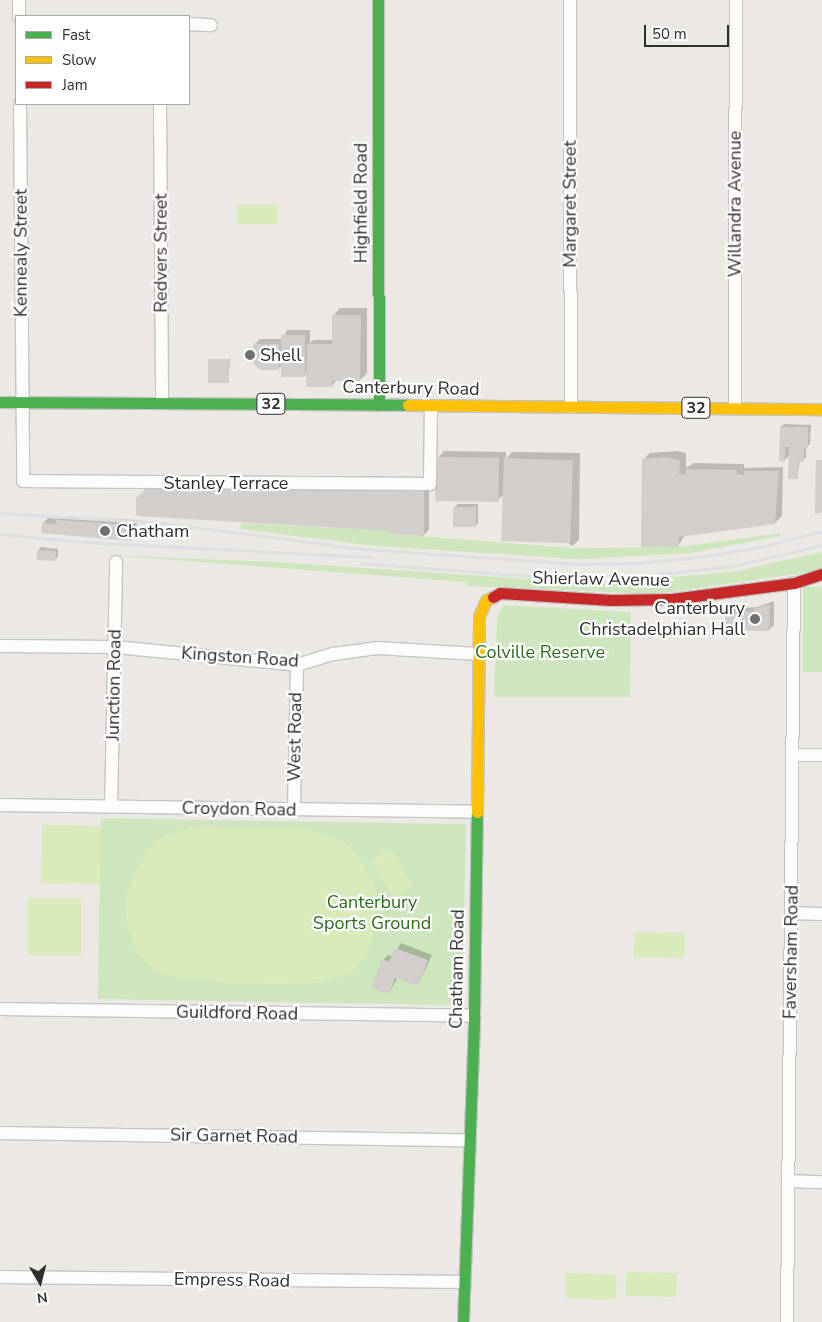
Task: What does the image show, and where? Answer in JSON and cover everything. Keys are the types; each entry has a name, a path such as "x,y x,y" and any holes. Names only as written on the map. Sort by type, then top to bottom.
{"main road":[{"name":"Highfield Road","path":"378,0 379,405"},
{"name":"Canterbury Road","path":"0,402 822,410"},
{"name":"Shierlaw Avenue","path":"479,616 486,600 500,593 611,600 672,598 794,583 822,574"},
{"name":"Chatham Road","path":"463,1322 474,1016 479,616"}],"street":[{"path":"19,0 19,15"},
{"name":"Margaret Street","path":"570,0 571,407"},
{"name":"Willandra Avenue","path":"735,408 736,0"},
{"path":"190,24 211,25"},
{"name":"Kennealy Street","path":"20,105 23,402"},
{"name":"Redvers Street","path":"160,105 162,403"},
{"name":"Stanley Terrace","path":"23,402 23,481 70,482 430,484 431,406"},
{"name":"Junction Road","path":"111,807 116,562"},
{"name":"Faversham Road","path":"787,1322 794,583"},
{"name":"Kingston Road","path":"0,646 115,647 297,665 334,654 377,648 478,654"},
{"name":"West Road","path":"294,810 297,665"},
{"path":"793,755 822,755"},
{"name":"Croydon Road","path":"0,805 477,812"},
{"path":"791,913 822,914"},
{"name":"Guildford Road","path":"0,1009 474,1016"},
{"name":"Sir Garnet Road","path":"0,1133 469,1140"},
{"path":"788,1181 822,1182"},
{"name":"Empress Road","path":"0,1277 464,1282"}],"green space":[{"path":"237,205 278,205 278,224 237,224"},
{"path":"241,523 391,531 391,534 573,548 679,547 780,533 781,536 691,553 580,559 376,546 241,529"},
{"path":"822,552 822,570 658,594 467,586 466,582 107,555 276,562 602,584 738,571"},
{"path":"803,587 822,587 822,672 803,672"},
{"name":"Colville Reserve","path":"504,605 631,612 630,697 494,697 497,617"},
{"name":"Canterbury Sports Ground","path":"101,818 466,824 463,1005 98,999"},
{"path":"42,825 101,826 100,884 41,883"},
{"path":"191,827 305,829 342,841 357,853 377,891 373,937 365,957 351,973 322,983 235,984 174,977 152,968 137,953 127,927 125,899 137,869 155,840"},
{"path":"390,849 413,886 394,899 370,861"},
{"path":"28,898 81,898 81,955 28,955"},
{"path":"634,932 685,933 685,958 634,957"},
{"path":"626,1272 677,1273 677,1297 626,1296"},
{"path":"566,1273 617,1275 616,1300 565,1298"}],"building":[{"path":"332,315 361,315 360,381 332,381 332,387 306,387 307,344 332,344"},
{"path":"281,335 305,335 305,377 281,377"},
{"path":"253,344 279,344 279,370 260,370 253,363"},
{"path":"208,359 229,359 229,383 208,383"},
{"path":"780,427 808,427 808,448 804,448 804,462 798,462 798,479 788,479 789,447 785,447 785,462 779,461"},
{"path":"436,457 499,458 498,502 435,501"},
{"path":"664,457 680,460 679,474 686,475 686,469 737,470 737,474 744,475 744,471 779,471 775,524 679,537 679,547 641,547 642,459"},
{"path":"504,458 573,460 570,543 501,541"},
{"path":"816,460 822,460 822,512 815,514"},
{"path":"146,488 424,491 424,536 390,534 391,531 136,516 136,498"},
{"path":"453,507 476,507 476,527 453,527"},
{"path":"56,520 133,525 132,541 41,533 42,523 56,524"},
{"path":"37,550 56,551 55,561 36,560"},
{"path":"770,605 769,631 725,631 725,613 755,611 755,608"},
{"path":"395,948 428,960 418,986 395,978 389,994 371,988 382,959 389,962"}],"railway":[{"path":"0,513 163,523 364,549 579,564 640,563 699,557 761,547 822,531"},
{"path":"0,534 84,542 373,557"},
{"path":"361,563 529,576 622,578 733,566 822,545"}],"traffic: fast":[{"path":"378,0 379,405"},
{"path":"0,402 408,405"},
{"path":"463,1322 474,1016 477,812"}],"traffic: slow":[{"path":"408,405 822,409"},
{"path":"477,812 479,616 486,600 493,597"}],"traffic: jam":[{"path":"493,597 500,593 611,600 672,599 794,583 822,574"}],"place":[{"name":"Shell","path":"250,355"},
{"name":"Chatham","path":"105,531"},
{"name":"Canterbury Christadelphian Hall","path":"755,619"}]}
